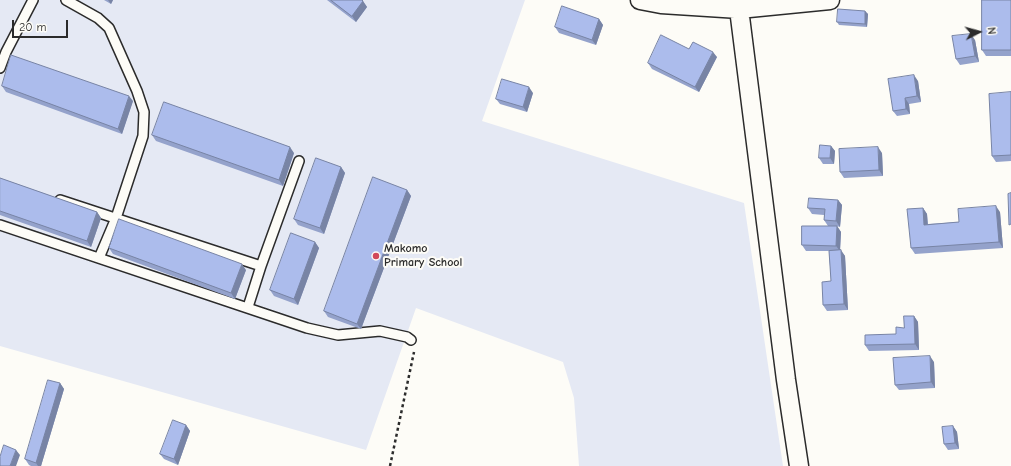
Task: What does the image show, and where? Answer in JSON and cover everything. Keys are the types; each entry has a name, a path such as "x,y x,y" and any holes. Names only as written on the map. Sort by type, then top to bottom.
{"street":[{"path":"640,0 662,4 739,9 830,0"},
{"path":"739,9 786,380 799,466"}],"lane":[{"path":"0,68 3,51 33,0"},
{"path":"66,0 98,18 109,28 137,91 144,112 143,136 116,218 99,258"},
{"path":"248,307 261,266 299,161"},
{"path":"50,196 261,266"},
{"path":"0,225 307,328 338,335 380,331 407,337 411,340"}],"path":[{"path":"390,466 413,360 414,348 411,340"}],"shaded area":[{"name":"Makomo Primary School","path":"0,0 525,0 482,121 744,203 783,466 579,466 574,398 563,362 416,308 366,450 0,346"}],"building":[{"path":"331,0 362,0 363,1 352,16"},
{"path":"982,0 1011,0 1011,50 982,50"},
{"path":"562,6 599,19 592,40 555,27"},
{"path":"838,9 865,11 865,24 837,22"},
{"path":"971,34 975,56 956,59 952,36"},
{"path":"661,35 689,49 693,42 713,52 695,87 648,63"},
{"path":"11,55 129,96 118,129 2,86"},
{"path":"914,75 917,96 905,98 906,109 893,111 888,79"},
{"path":"502,79 529,87 523,107 496,99"},
{"path":"1011,92 1011,155 992,156 989,94"},
{"path":"164,102 290,147 279,180 152,135"},
{"path":"820,145 831,146 830,158 819,158"},
{"path":"878,147 879,170 840,172 839,149"},
{"path":"316,158 341,167 320,228 294,219"},
{"path":"373,177 407,190 357,324 324,311"},
{"path":"0,178 97,212 87,241 0,211"},
{"path":"1011,193 1011,224 1009,225 1008,194"},
{"path":"809,198 838,200 836,221 824,220 825,209 808,208"},
{"path":"996,206 999,242 911,248 907,209 923,208 924,225 959,222 958,209"},
{"path":"119,219 242,264 231,293 109,248"},
{"path":"802,226 837,226 836,246 802,245"},
{"path":"291,233 315,242 294,299 270,290"},
{"path":"841,250 844,304 823,305 822,282 831,281 829,251"},
{"path":"904,316 914,316 915,344 865,345 865,335 896,334 896,327 904,328"},
{"path":"930,356 931,382 895,385 893,358"},
{"path":"48,380 60,383 36,463 25,459"},
{"path":"173,420 186,425 174,459 160,454"},
{"path":"953,426 955,443 944,444 942,427"},
{"path":"4,445 16,450 10,466 0,466 0,457"}],"place":[{"name":"Makomo Primary School","path":"376,256"}]}
